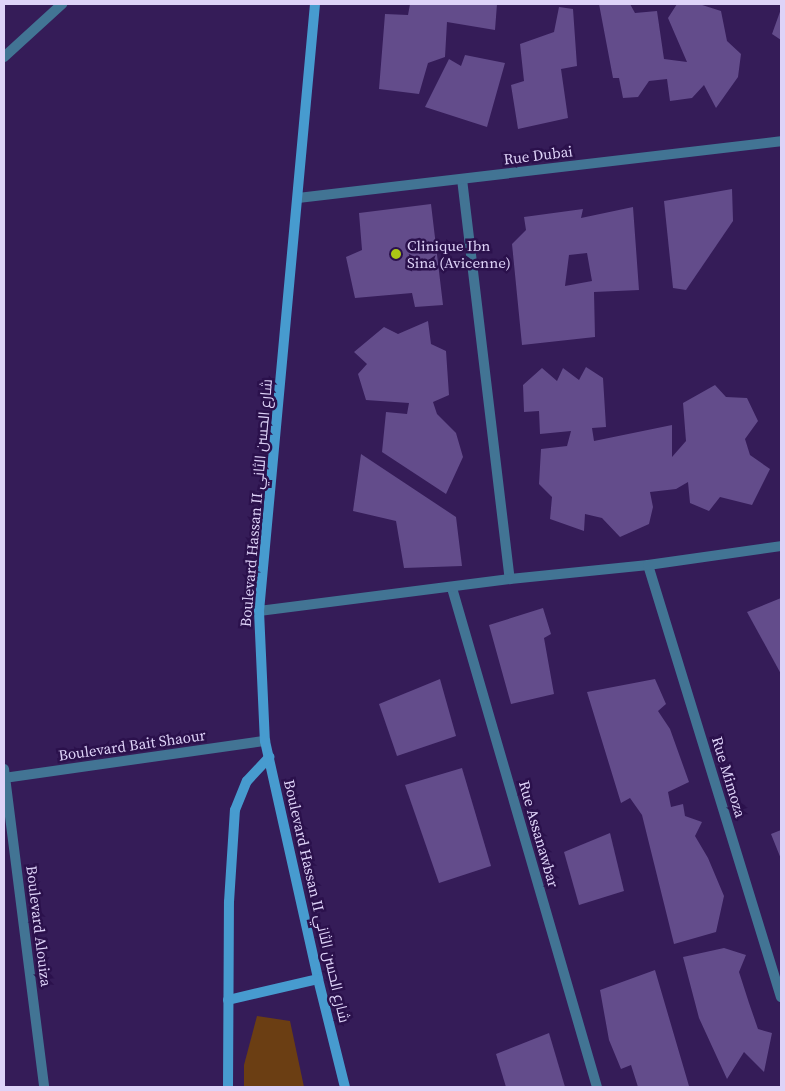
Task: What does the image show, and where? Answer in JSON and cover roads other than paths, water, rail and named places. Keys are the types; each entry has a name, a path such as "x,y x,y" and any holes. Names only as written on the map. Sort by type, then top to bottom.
{"main road":[{"name":"Boulevard Hassan II شارع الحسن الثاني","path":"315,4 259,611 265,740 318,979 345,1087"},
{"path":"228,1087 229,902 235,810 247,781 269,757"},
{"path":"228,1000 318,979"}],"street":[{"path":"4,57 62,4"},
{"name":"Rue Dubai","path":"298,198 781,141"},
{"path":"462,179 510,578"},
{"path":"259,611 452,588 510,578 648,565 781,546"},
{"name":"Rue Mimoza","path":"648,565 781,997"},
{"name":"Rue Assanawbar","path":"452,588 597,1087"},
{"name":"Boulevard Bait Shaour","path":"4,775 265,740"},
{"name":"Boulevard Alouiza","path":"4,775 44,1087"}],"place":[{"name":"Clinique Ibn Sina (Avicenne)","path":"396,254"}]}
